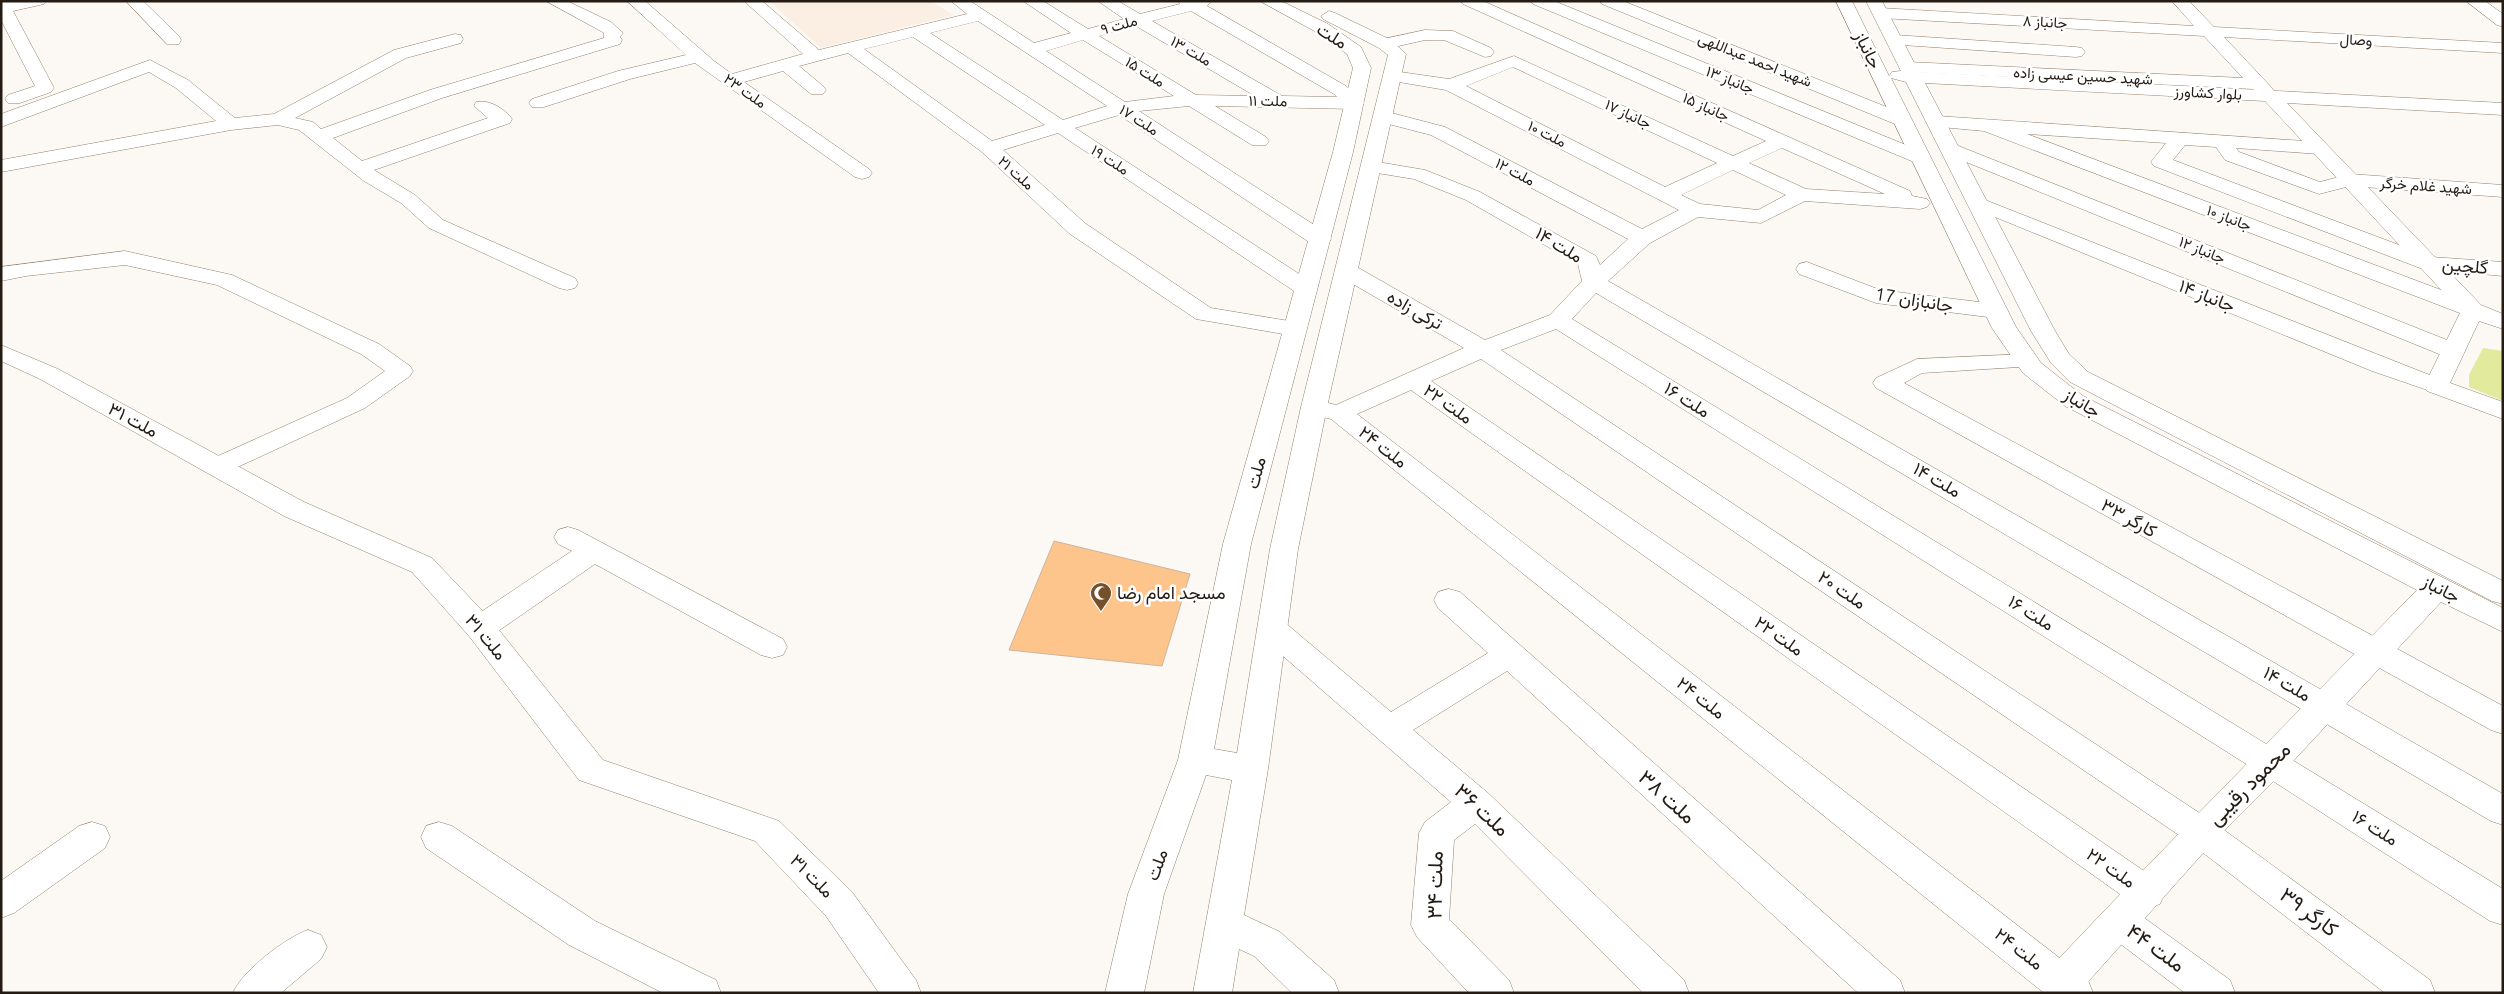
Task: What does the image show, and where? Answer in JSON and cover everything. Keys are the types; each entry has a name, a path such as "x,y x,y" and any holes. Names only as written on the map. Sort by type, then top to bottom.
{"street":[{"path":"1,103 45,88 2,7 38,1"},
{"path":"134,1 172,40"},
{"path":"319,136 436,94 614,40 611,35 615,33 605,26 554,1"},
{"name":"ملت ۲۳","path":"635,1 698,57 862,172"},
{"path":"752,1 816,56"},
{"name":"ملت ۱۷","path":"959,1 1320,239"},
{"name":"ملت ۱۵","path":"1031,1 1259,141"},
{"name":"ملت ۱۳","path":"1106,1 1276,100"},
{"name":"ملت","path":"1124,993 1146,894 1195,760 1238,544 1274,404 1320,239 1355,103 1362,68 1355,51 1322,28 1268,1"},
{"name":"ملت","path":"1299,1 1385,44"},
{"name":"جانباز ۱۵","path":"1469,1 1920,203 1946,206"},
{"name":"جانباز ۱۳","path":"1538,1 1921,158"},
{"name":"شهید احمد عبداللهی","path":"1608,1 1902,120"},
{"name":"جانباز","path":"1844,1 1946,206 2000,320 2032,368 2074,401 2408,559 2503,594"},
{"path":"2180,1 2473,310 2436,386"},
{"path":"2474,1 2503,22"},
{"path":"1195,2 1340,90 1355,103"},
{"name":"ملت ۹","path":"1032,49 1138,20 1195,2"},
{"path":"569,8 594,3"},
{"name":"جانباز","path":"1877,7 2044,331 2060,358 2079,377 2408,559 2437,587 2503,621"},
{"name":"جانباز ۸","path":"1877,7 2209,32"},
{"path":"730,80 851,46 981,16"},
{"name":"ملت ۱۹","path":"916,31 1306,288"},
{"name":"وصال","path":"2209,32 2503,48"},
{"path":"1385,44 1426,35 1447,35 1485,52"},
{"path":"278,119 400,54 454,39"},
{"path":"1894,40 2076,52"},
{"path":"1212,993 1251,769 1284,549 1327,410 1347,271 1393,76 1397,54 1385,44"},
{"name":"ملت ۲۱","path":"851,46 988,148 1078,229 1204,314 1295,329"},
{"path":"538,103 624,75 698,57"},
{"name":"جانباز ۱۷","path":"1451,85 1514,61 1802,196"},
{"path":"786,64 817,90"},
{"path":"1,121 150,65 182,84 231,124"},
{"name":"ملت ۱۰","path":"1393,76 1451,85 1695,210"},
{"path":"1884,83 1914,78"},
{"name":"بلوار کشاورز","path":"1914,78 2503,109"},
{"name":"شهید حسین عیسی زاده","path":"1914,78 2271,97"},
{"name":"بلوار کشاورز","path":"2271,97 2503,122"},
{"name":"ملت ۱۱","path":"988,148 1121,108 1190,100 1276,100 1355,103 1385,112"},
{"path":"360,168 503,119 484,106"},
{"name":"ملت ۱۲","path":"1385,112 1438,131 1642,238"},
{"path":"336,148 426,117"},
{"path":"1,166 231,124 278,119 306,126 360,168 408,199 436,224 470,241 567,283"},
{"path":"1937,122 2319,148"},
{"name":"جانباز ۱۰","path":"1986,125 2503,322"},
{"path":"2180,138 2161,162 2428,263"},
{"path":"1664,195 1781,141"},
{"name":"شهید غلام خرگر","path":"2222,141 2232,156 2319,188 2350,180 2503,191"},
{"name":"جانباز ۱۲","path":"1951,149 2453,351"},
{"name":"ملت ۱۴","path":"1372,167 1418,174 1473,196 1588,261 1594,282 2503,810"},
{"path":"1274,404 1327,410 1412,379 1558,320 1594,282 1642,238 1695,210 1761,217 1802,196 1920,203"},
{"name":"جانباز ۱۴","path":"1980,204 2372,363 2503,411"},
{"path":"1,274 26,269 125,258 224,280 370,349 401,371 356,403 218,466"},
{"name":"گلچین","path":"2428,263 2503,269"},
{"name":"جانبازان 17","path":"1807,269 1876,296 2000,320 2044,331"},
{"name":"ترکی زاده","path":"1347,271 1483,349"},
{"name":"ملت ۱۶","path":"1558,320 2503,908"},
{"name":"ملت ۲۰","path":"1483,349 2201,832"},
{"name":"ملت ۳۱","path":"1,352 49,374 294,509 422,565 480,628 591,770 767,831 839,904 902,993"},
{"name":"کارگر ۳۳","path":"2027,361 1917,366 1885,383 2503,721"},
{"name":"ملت ۲۲","path":"1412,379 2147,893"},
{"name":"ملت ۲۴","path":"1327,410 2068,988"},
{"path":"480,628 580,544 772,647"},
{"name":"محمود رقیبی","path":"2068,988 2120,921 2201,832 2325,706 2437,587"},
{"name":"ملت ۳۸","path":"1449,600 1886,993"},
{"name":"ملت ۳۶","path":"1272,629 1476,803 1670,993"},
{"path":"1389,729 1508,655"},
{"path":"1195,760 1251,769"},
{"name":"ملت ۳۴","path":"1476,803 1437,833 1430,924 1495,993"},
{"name":"کارگر ۳۹","path":"2201,832 2416,993"},
{"path":"1,902 92,837"},
{"path":"439,837 582,933 702,993"},
{"name":"ملت ۴۴","path":"2120,921 2216,993"},
{"path":"1224,924 1267,944 1320,993"},
{"path":"252,993 308,947"}],"shaded area":[{"path":"769,1 931,1 953,15 821,48"}],"green space":[{"path":"2483,348 2503,351 2503,401 2469,387 2469,375"}],"building":[{"name":"مسجد امام رضا","path":"1054,541 1190,574 1162,666 1009,650"}],"place":[{"name":"مسجد امام رضا","path":"1101,612"}]}
